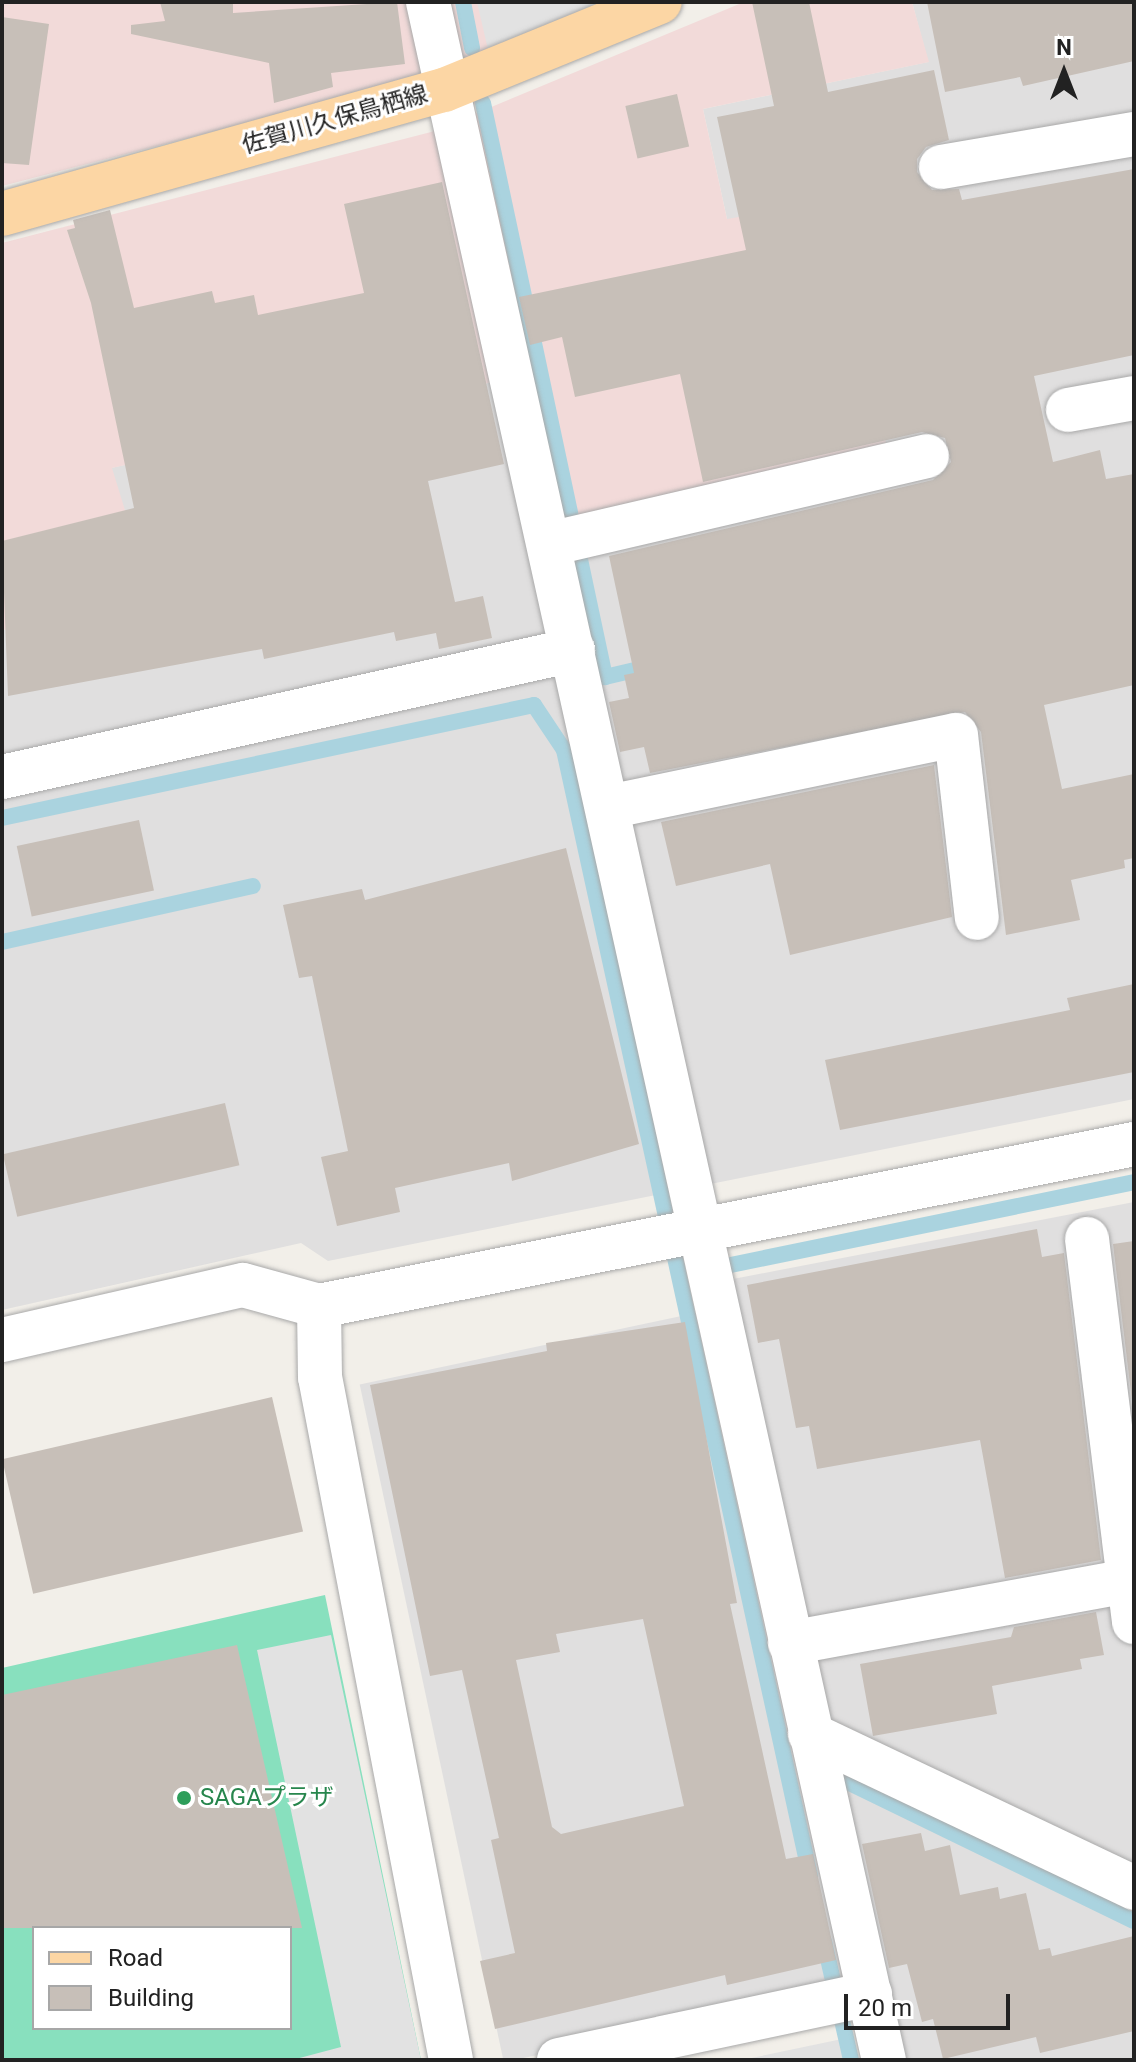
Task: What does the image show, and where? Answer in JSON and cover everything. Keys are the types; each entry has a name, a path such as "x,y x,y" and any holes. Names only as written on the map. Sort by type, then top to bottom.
{"main road":[{"name":"佐賀川久保鳥栖線","path":"2,214 444,90 660,2"}],"street":[{"path":"428,2 444,90 608,807 692,1249 790,1643 815,1757 848,1999 884,2060"},
{"path":"941,167 1134,134"},
{"path":"1068,410 1134,398"},
{"path":"549,544 927,456"},
{"path":"2,777 573,650"},
{"path":"608,807 956,735 977,918"},
{"path":"2,1340 243,1285 319,1306 692,1249 1134,1144"},
{"path":"790,1643 1130,1602 1087,1239"},
{"path":"319,1306 320,1377 451,2060"},
{"path":"815,1757 1134,1888"},
{"path":"559,2060 848,1999"}],"shaded area":[{"path":"2,2 617,2 406,82 2,186"},
{"path":"477,2 617,2 489,54"},
{"path":"744,2 912,2 929,62 703,109 727,219 787,209 868,354 889,458 531,531 497,381 112,468 153,601 2,630 2,243 431,132"},
{"path":"912,2 1134,2 1134,1099 328,1261 301,1243 2,1310 2,630 153,601 111,468 497,381 727,219 703,109 928,62"},
{"path":"1134,1202 1134,2060 900,2060 733,1279"},
{"path":"705,1311 849,1989 503,2060 360,1384"},
{"path":"331,1635 421,2060 292,2060 341,2047 257,1650"},
{"path":"842,2039 846,2060 742,2060"}],"green space":[{"name":"SAGAプラザ","path":"325,1595 421,2060 2,2060 2,1668"}],"building":[{"path":"160,2 233,2 233,13 397,2 405,64 331,73 333,87 274,103 269,63 131,34 131,25 165,21"},
{"path":"752,2 809,2 828,92 934,70 949,140 926,147 917,159 917,172 932,190 959,189 962,200 1134,169 1134,355 1034,376 1053,462 1100,450 1106,479 1134,474 1134,685 1044,705 1062,789 1134,774 1134,858 1124,860 1125,868 1071,880 1080,920 1006,935 981,732 965,712 650,773 644,747 620,752 609,702 629,698 624,675 634,673 609,556 933,480 951,462 945,438 922,432 703,482 680,374 575,397 562,337 530,345 519,297 746,250 717,117 774,106"},
{"path":"927,2 1134,2 1134,61 1023,86 1020,77 945,92"},
{"path":"2,17 49,24 29,165 2,163"},
{"path":"677,94 689,147 638,159 625,106"},
{"path":"442,182 504,464 428,481 455,602 483,596 492,638 439,649 436,633 396,641 394,632 264,659 262,649 8,696 2,541 134,508 91,303 67,230 75,228 73,220 110,210 134,308 212,291 215,303 254,295 258,315 364,293 344,204"},
{"path":"934,765 952,917 790,955 770,864 676,886 661,822"},
{"path":"139,820 154,890 32,916 17,846"},
{"path":"566,848 639,1144 512,1181 509,1163 395,1188 400,1212 337,1226 321,1157 348,1151 312,976 299,978 283,905 362,889 365,900"},
{"path":"1134,984 1134,1072 840,1130 825,1060 1070,1010 1067,998"},
{"path":"225,1103 239,1165 17,1217 3,1154"},
{"path":"1037,1229 1042,1257 1064,1253 1101,1560 1005,1578 980,1440 817,1469 809,1426 796,1428 779,1339 758,1343 747,1285"},
{"path":"1134,1241 1134,1417 1113,1244"},
{"path":"685,1322 737,1603 730,1604 786,1859 813,1854 836,1960 727,1985 725,1975 495,2029 480,1961 515,1953 491,1840 499,1838 462,1670 430,1676 370,1385 547,1351 546,1343","holes":["643,1619 684,1806 561,1834 552,1827 516,1660 560,1652 556,1634"]},
{"path":"272,1397 303,1531 33,1594 2,1459"},
{"path":"1096,1612 1104,1655 1080,1659 1082,1669 992,1686 997,1714 873,1736 860,1664 1011,1637 1014,1627"},
{"path":"237,1645 302,1928 2,1928 2,1695"},
{"path":"921,1833 925,1851 950,1845 960,1895 998,1887 1000,1899 1026,1893 1039,1950 1050,1948 1052,1956 1134,1936 1134,2031 1040,2053 1036,2037 943,2059 933,2019 922,2022 907,1964 889,1968 862,1844"}],"waterway":[{"path":"463,2 472,48"},
{"path":"483,103 605,677 652,666"},
{"path":"2,818 534,705 564,750 810,1875"},
{"path":"2,942 253,886"},
{"path":"711,1269 1134,1182"},
{"path":"827,1772 1134,1921"},
{"path":"824,1941 851,2060"}],"place":[{"name":"SAGAプラザ","path":"184,1798"}]}
